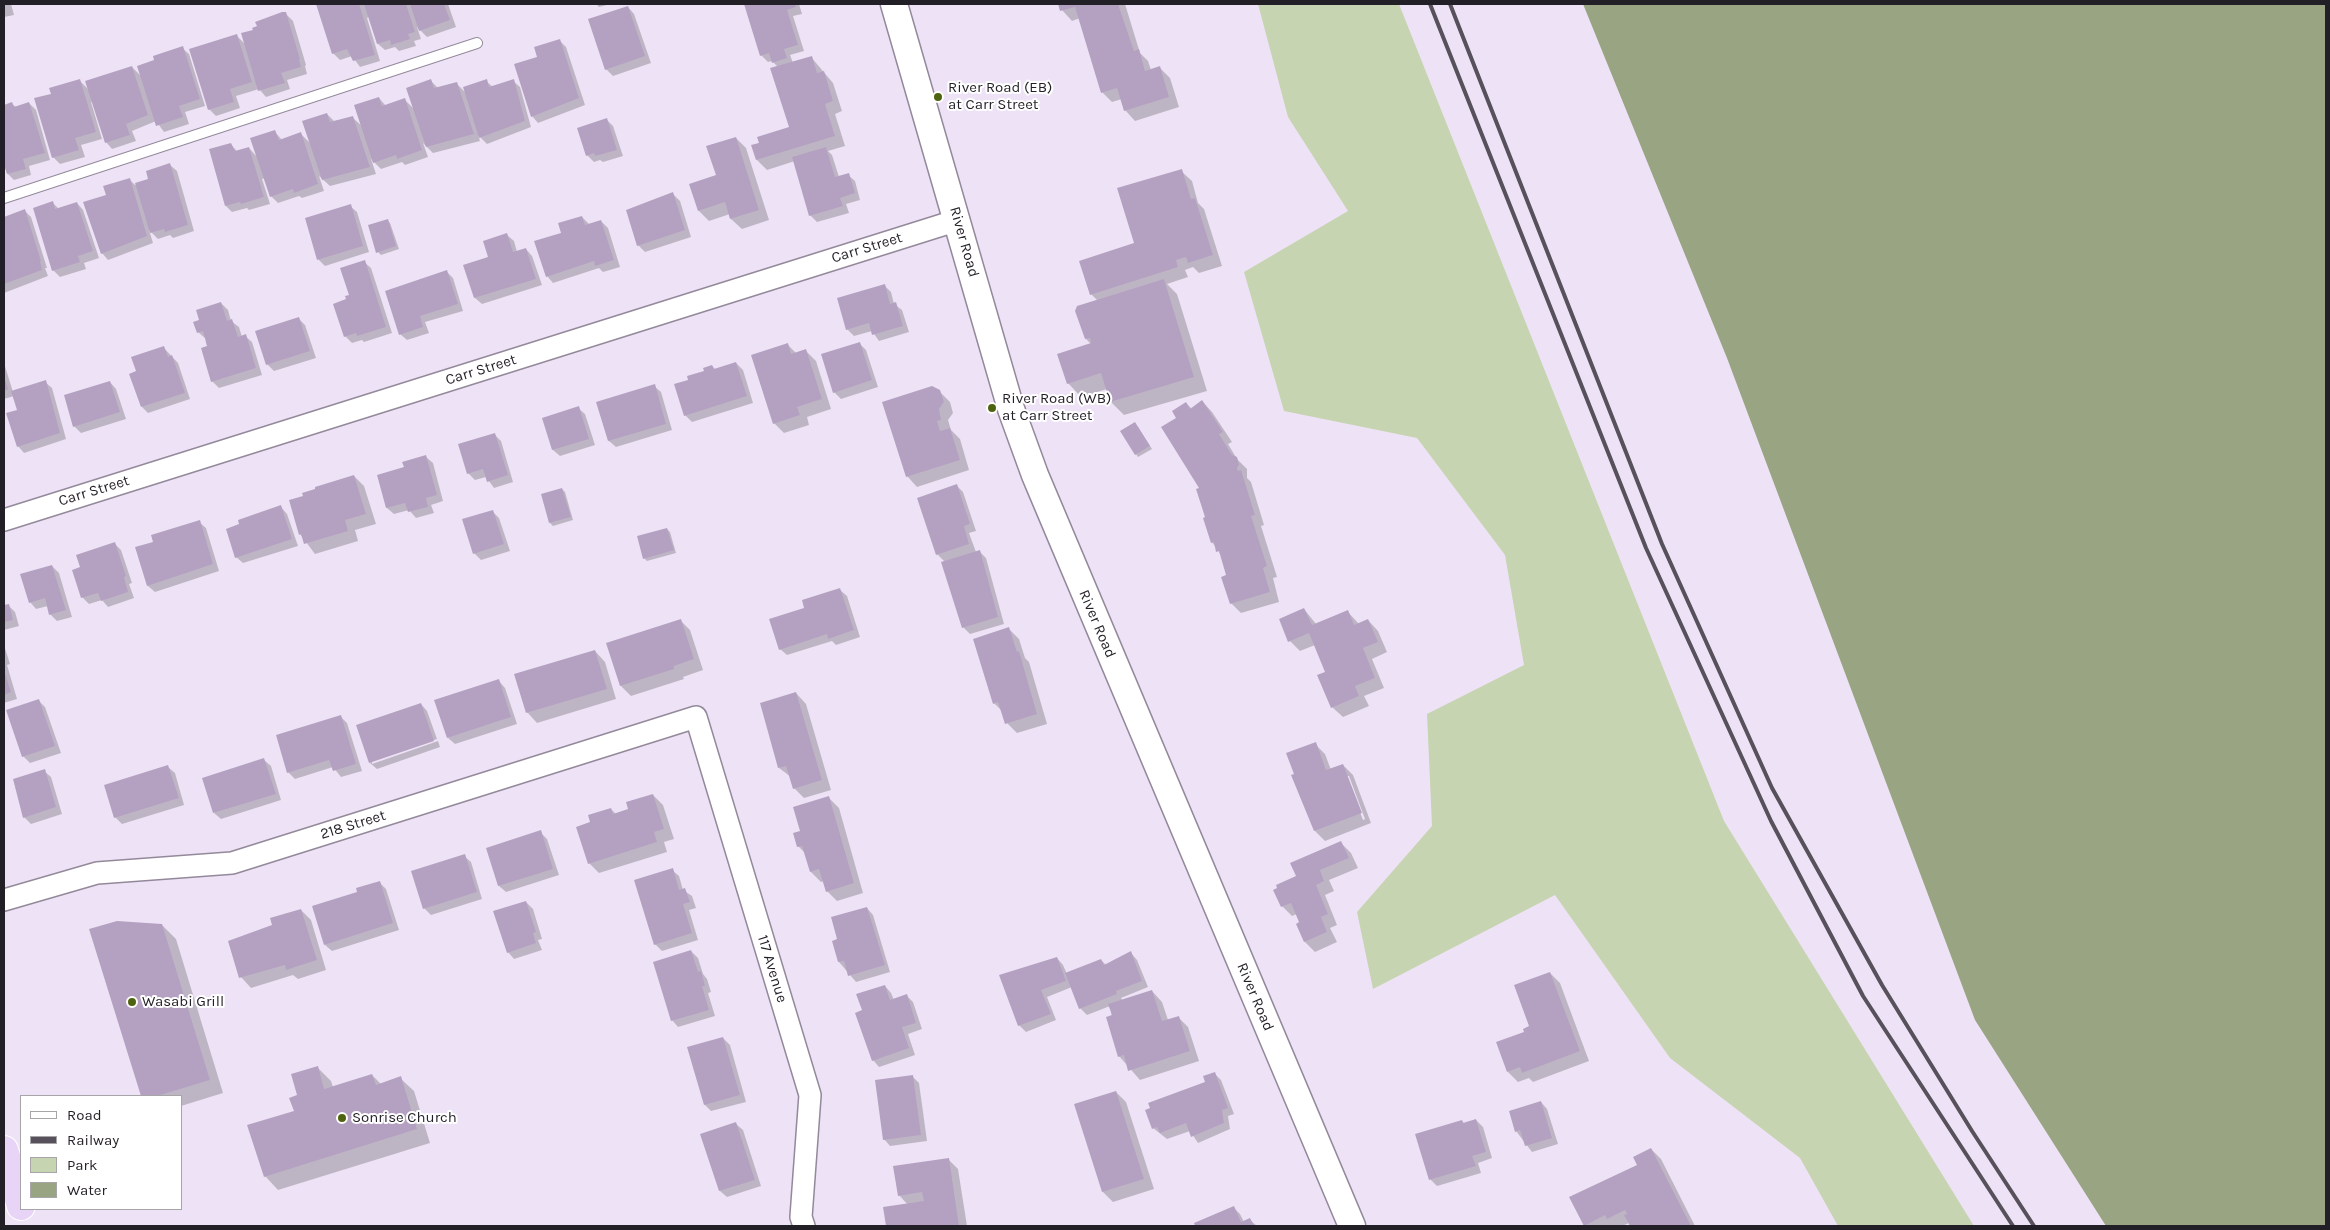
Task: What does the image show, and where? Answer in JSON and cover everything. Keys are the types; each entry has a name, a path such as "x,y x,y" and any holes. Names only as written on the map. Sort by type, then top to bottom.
{"highway":[{"path":"4,1150 20,1201"},
{"path":"23,1210 28,1226"}],"street":[{"name":"River Road","path":"894,4 958,220 1011,409 1035,475 1352,1226"},
{"name":"Carr Street","path":"4,520 958,220"},
{"name":"218 Street","path":"4,900 97,873 232,863 696,717"},
{"name":"117 Avenue","path":"696,717 810,1095 801,1217 804,1226"}],"lane":[{"path":"4,198 477,43"}],"green space":[{"path":"1258,4 1399,4 1724,821 1974,1226 1838,1226 1800,1158 1670,1058 1555,895 1373,989 1357,912 1432,826 1427,714 1524,665 1505,555 1417,438 1284,411 1244,272 1348,211 1288,117"}],"water":[{"path":"1583,4 2326,4 2326,1226 2106,1226 1975,1020 1727,358"}],"building":[{"path":"316,4 359,4 375,55 353,61 347,49 332,54"},
{"path":"364,4 406,4 415,32 408,34 410,39 391,45 390,40 377,44"},
{"path":"410,4 444,4 450,20 419,31"},
{"path":"744,4 795,4 796,7 787,10 798,45 784,49 787,58 772,63 769,53 760,56"},
{"path":"1058,4 1118,4 1134,51 1139,49 1145,71 1160,66 1169,97 1124,111 1117,88 1101,93 1075,7 1060,11"},
{"path":"628,6 645,56 605,70 588,19"},
{"path":"286,12 301,67 281,73 285,83 258,91 241,33 253,30 252,28 257,26 255,22"},
{"path":"237,34 252,82 230,89 234,102 208,110 189,49"},
{"path":"560,39 579,98 531,117 514,64 537,57 534,47"},
{"path":"183,46 200,99 179,106 183,117 156,126 137,66 154,60 153,56"},
{"path":"812,56 817,73 824,71 833,101 825,104 835,136 756,160 751,145 759,143 757,137 789,127 770,68"},
{"path":"132,66 148,115 126,124 130,135 105,143 85,81"},
{"path":"80,79 96,132 75,138 79,150 52,158 34,98 51,94 49,88"},
{"path":"431,79 434,88 457,82 474,134 426,147 406,88"},
{"path":"487,79 489,87 514,79 525,121 479,138 463,87"},
{"path":"379,97 382,106 405,98 422,150 397,159 396,155 373,163 354,105"},
{"path":"12,102 14,107 29,102 45,153 23,159 26,169 7,174 4,165 4,105"},
{"path":"327,113 330,122 353,116 370,167 322,180 302,121"},
{"path":"607,118 617,150 595,156 594,153 586,156 577,128"},
{"path":"275,130 279,140 301,132 318,184 294,193 293,189 270,197 250,138"},
{"path":"736,137 759,210 730,219 725,202 698,211 689,184 716,175 706,146"},
{"path":"231,143 235,151 249,147 264,197 241,204 240,202 225,206 209,149"},
{"path":"826,147 835,177 849,173 855,193 840,198 843,206 809,216 792,157"},
{"path":"170,163 188,225 165,232 164,229 150,233 135,183 148,179 146,171"},
{"path":"1182,169 1191,199 1195,198 1213,255 1188,263 1186,257 1176,260 1178,267 1090,295 1079,261 1134,243 1117,188"},
{"path":"130,178 147,236 101,254 83,202 106,195 103,186"},
{"path":"673,192 685,230 637,246 626,210"},
{"path":"53,201 55,209 77,202 93,251 78,256 80,262 52,271 33,208"},
{"path":"351,204 363,246 317,260 305,218"},
{"path":"25,209 42,270 4,284 4,217"},
{"path":"582,216 585,225 601,220 614,260 595,266 594,261 546,277 534,241 561,233 558,223"},
{"path":"388,219 396,246 376,253 368,225"},
{"path":"507,233 513,252 526,248 536,279 474,298 463,265 488,257 483,241"},
{"path":"365,260 386,327 357,336 356,333 344,337 333,304 346,299 345,296 349,295 340,268"},
{"path":"447,270 458,304 420,316 423,327 399,335 385,291"},
{"path":"1164,279 1194,377 1110,402 1101,373 1067,384 1057,354 1091,343 1090,338 1085,339 1075,311 1077,306"},
{"path":"885,284 890,304 896,302 903,326 872,335 869,323 846,330 837,298"},
{"path":"221,302 227,321 232,319 238,337 246,334 256,368 211,382 201,348 207,346 203,331 197,333 193,322 199,320 196,310"},
{"path":"299,317 310,351 266,365 255,331"},
{"path":"860,342 872,380 833,393 821,354"},
{"path":"788,343 791,354 806,349 822,399 797,407 800,415 773,424 751,355"},
{"path":"164,346 168,357 172,355 185,393 141,407 129,374 136,371 131,357"},
{"path":"736,362 747,396 684,416 674,384 688,380 687,376 704,371 703,368 712,365 714,369"},
{"path":"4,376 8,389 4,391"},
{"path":"46,380 60,433 17,447 6,413 17,410 11,391"},
{"path":"110,381 120,412 73,427 64,395"},
{"path":"655,384 666,424 608,441 596,402"},
{"path":"932,386 940,390 944,402 939,409 941,420 937,421 940,431 950,428 960,460 906,477 882,402"},
{"path":"1202,400 1223,432 1219,434 1232,455 1237,457 1239,465 1237,468 1238,471 1241,470 1255,515 1251,516 1267,566 1263,568 1270,592 1230,604 1221,577 1226,575 1219,551 1216,552 1214,542 1211,543 1203,518 1205,517 1196,489 1199,488 1161,427 1176,418 1172,411 1186,402 1190,409"},
{"path":"579,406 589,439 552,450 542,418"},
{"path":"1135,422 1150,446 1135,455 1120,431"},
{"path":"495,433 508,475 487,482 483,469 467,474 458,444"},
{"path":"426,455 437,495 426,498 428,507 408,512 405,503 386,508 377,475 404,467 402,462"},
{"path":"354,475 366,514 345,520 348,531 304,544 301,534 299,535 289,500 303,496 302,493 315,489 315,487"},
{"path":"957,484 970,524 964,526 969,544 936,555 917,498"},
{"path":"562,488 571,517 549,523 541,494"},
{"path":"281,505 292,539 235,558 226,529 239,524 238,520"},
{"path":"493,510 504,544 473,554 462,519"},
{"path":"200,520 213,564 147,586 135,547 153,542 151,535"},
{"path":"667,528 674,550 643,559 637,536"},
{"path":"115,542 126,576 124,577 128,592 101,601 98,593 81,598 72,570 80,567 76,555"},
{"path":"980,550 998,617 962,628 941,562"},
{"path":"52,565 66,610 49,615 45,598 29,603 20,574"},
{"path":"840,588 854,630 828,639 827,634 779,650 769,619 804,608 802,600"},
{"path":"9,604 13,620 4,622 4,605"},
{"path":"1304,608 1312,625 1348,610 1354,625 1368,619 1378,642 1363,648 1375,678 1355,686 1359,696 1331,708 1317,675 1325,672 1309,633 1288,642 1279,619"},
{"path":"681,619 694,659 674,666 674,669 620,686 606,643"},
{"path":"1009,627 1017,652 1019,651 1037,714 1005,724 998,702 993,704 973,639"},
{"path":"595,650 607,689 526,713 514,674"},
{"path":"4,670 11,692 4,695"},
{"path":"499,679 511,717 447,738 434,700"},
{"path":"796,692 822,780 793,789 786,766 778,768 760,703"},
{"path":"39,699 55,746 22,757 6,710"},
{"path":"421,703 434,741 369,763 356,725"},
{"path":"341,715 356,764 333,771 329,760 287,773 276,735"},
{"path":"1316,742 1326,770 1343,764 1362,813 1314,831 1291,775 1294,774 1286,753"},
{"path":"264,758 276,794 213,813 202,778"},
{"path":"168,765 179,798 114,818 104,785"},
{"path":"45,769 56,807 23,818 13,779"},
{"path":"653,794 664,829 654,832 657,842 588,864 576,827 590,822 588,815 611,808 613,814 628,809 626,802"},
{"path":"829,796 854,883 826,892 819,869 810,872 802,846 797,847 793,833 800,831 793,807"},
{"path":"541,830 553,869 498,886 486,848"},
{"path":"1341,841 1349,858 1320,870 1324,881 1316,885 1328,914 1321,917 1327,932 1304,942 1296,924 1299,922 1291,903 1281,907 1273,890 1277,888 1276,885 1296,876 1290,863"},
{"path":"465,854 477,892 423,909 411,871"},
{"path":"673,868 679,890 685,888 690,902 683,904 692,933 654,945 634,880"},
{"path":"380,881 393,923 324,945 312,906 357,892 356,888"},
{"path":"526,901 536,932 533,933 536,943 507,953 493,911"},
{"path":"867,907 885,965 848,976 844,961 838,962 832,941 837,939 831,917"},
{"path":"301,909 317,960 286,970 285,965 239,978 228,941 272,925 270,918"},
{"path":"117,921 162,924 210,1080 160,1095 141,1095 89,929"},
{"path":"691,950 698,972 701,971 705,986 702,986 709,1010 671,1021 653,962"},
{"path":"1131,951 1142,981 1116,991 1117,994 1079,1009 1065,973 1101,959 1104,965"},
{"path":"1057,957 1066,981 1041,990 1051,1014 1018,1026 999,975"},
{"path":"1550,972 1580,1051 1522,1073 1520,1067 1507,1072 1496,1042 1524,1032 1523,1029 1529,1026 1514,985"},
{"path":"885,985 890,1000 907,994 916,1023 902,1027 909,1048 872,1061 855,1013 862,1010 856,994"},
{"path":"1152,990 1162,1021 1179,1016 1190,1051 1128,1071 1124,1055 1118,1057 1106,1017 1112,1015 1108,1004"},
{"path":"723,1037 740,1095 704,1105 687,1047"},
{"name":"Sonrise Church","path":"318,1066 324,1089 372,1074 376,1085 401,1076 417,1129 264,1177 247,1125 294,1111 289,1098 297,1095 291,1074"},
{"path":"1215,1072 1228,1108 1222,1110 1224,1123 1191,1137 1186,1123 1160,1133 1157,1127 1152,1129 1145,1110 1150,1108 1148,1103 1205,1082 1203,1076"},
{"path":"913,1075 921,1135 883,1140 875,1080"},
{"path":"1116,1091 1144,1179 1102,1192 1074,1104"},
{"path":"1541,1101 1552,1138 1525,1146 1520,1130 1515,1132 1509,1111"},
{"path":"1476,1119 1486,1152 1472,1156 1476,1166 1429,1180 1415,1134 1462,1120 1463,1123"},
{"path":"736,1122 755,1180 719,1191 700,1134"},
{"path":"1651,1148 1691,1226 1630,1226 1624,1215 1627,1214 1625,1210 1607,1219 1605,1215 1584,1226 1569,1197 1637,1165 1633,1157"},
{"path":"949,1158 959,1226 886,1226 883,1207 924,1201 922,1192 898,1196 893,1166"},
{"path":"1234,1206 1241,1222 1250,1218 1254,1226 1195,1226 1194,1223"}],"railway":[{"path":"1430,4 1646,548 1771,821 1863,996 2013,1226"},
{"path":"1450,4 1662,544 1772,788 1882,985 1972,1131 2034,1226"}],"place":[{"name":"River Road (EB) at Carr Street","path":"938,97"},
{"name":"River Road (WB) at Carr Street","path":"992,408"},
{"name":"Wasabi Grill","path":"132,1002"},
{"name":"Sonrise Church","path":"342,1118"}]}
